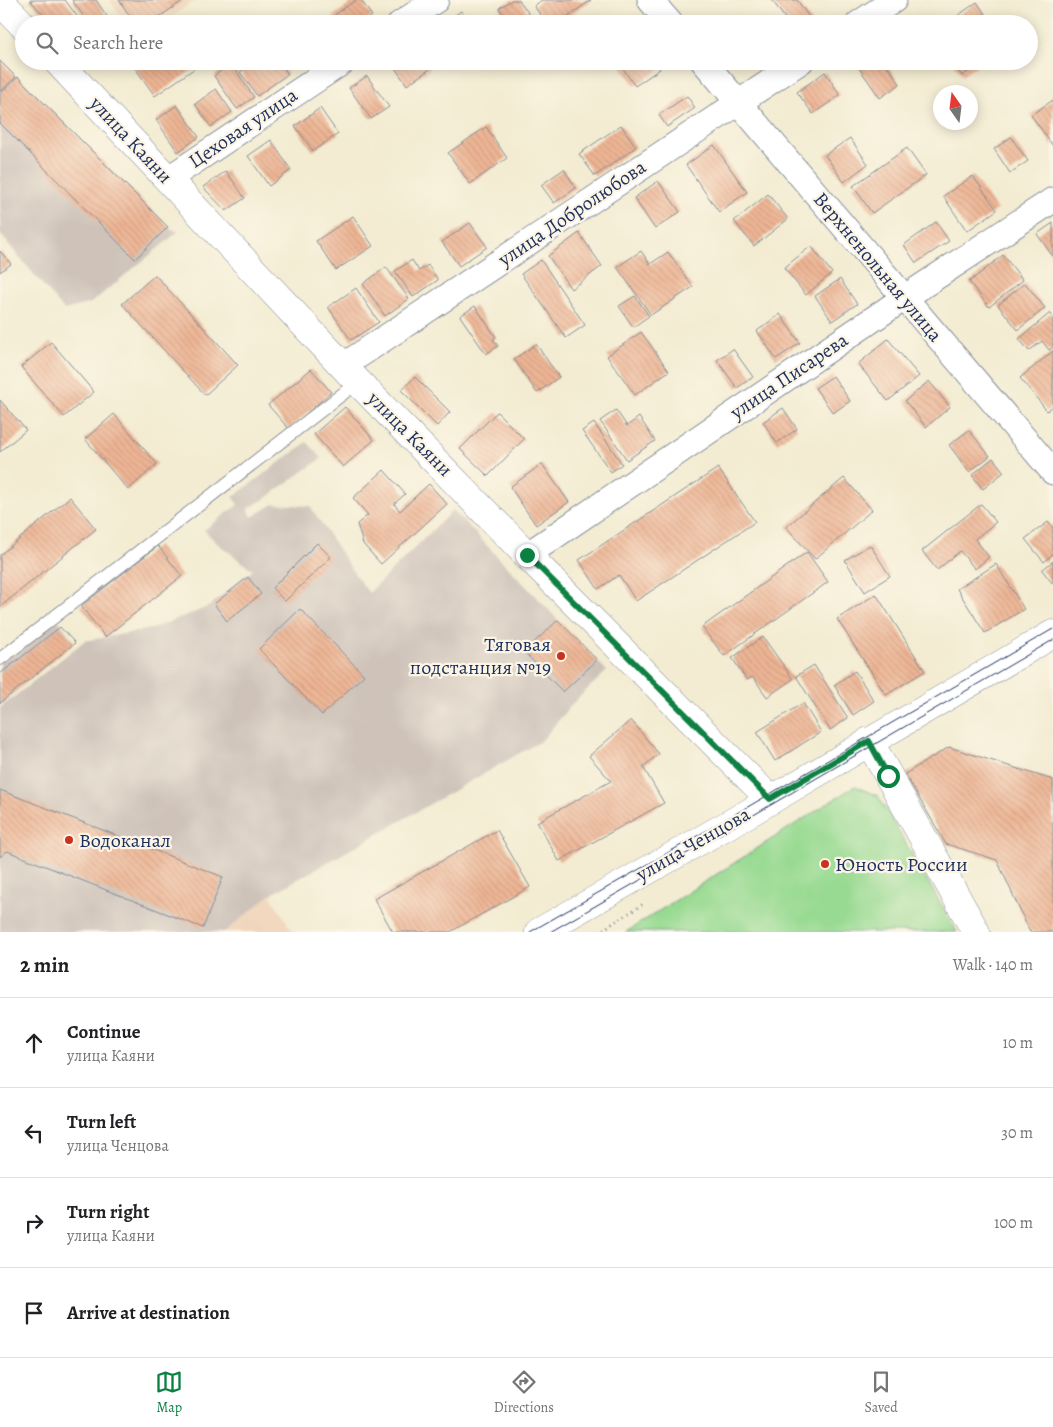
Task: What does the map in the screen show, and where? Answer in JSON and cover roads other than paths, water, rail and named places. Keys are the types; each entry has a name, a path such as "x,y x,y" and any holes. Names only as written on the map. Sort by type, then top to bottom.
{"street":[{"path":"414,15 436,0"},
{"path":"650,0 662,15"},
{"path":"872,15 894,0"},
{"path":"0,1 15,17"},
{"name":"улица Каяни","path":"65,70 351,374 527,555 770,799"},
{"name":"Цеховая улица","path":"168,179 331,70"},
{"name":"Верхненольная улица","path":"711,70 1053,472"},
{"name":"улица Добролюбова","path":"351,374 738,102 787,70"},
{"name":"улица Писарева","path":"527,555 904,298 1053,200"},
{"name":"улица Ченцова","path":"539,932 1053,634"},
{"path":"869,741 976,932"}],"lane":[{"path":"0,660 351,374"}],"tram line":[{"path":"530,932 1053,629"},
{"path":"550,932 1053,640"}],"place":[{"name":"Тяговая подстанция №19","path":"561,656"},
{"name":"Водоканал","path":"69,840"},
{"name":"Юность России","path":"825,864"}]}
